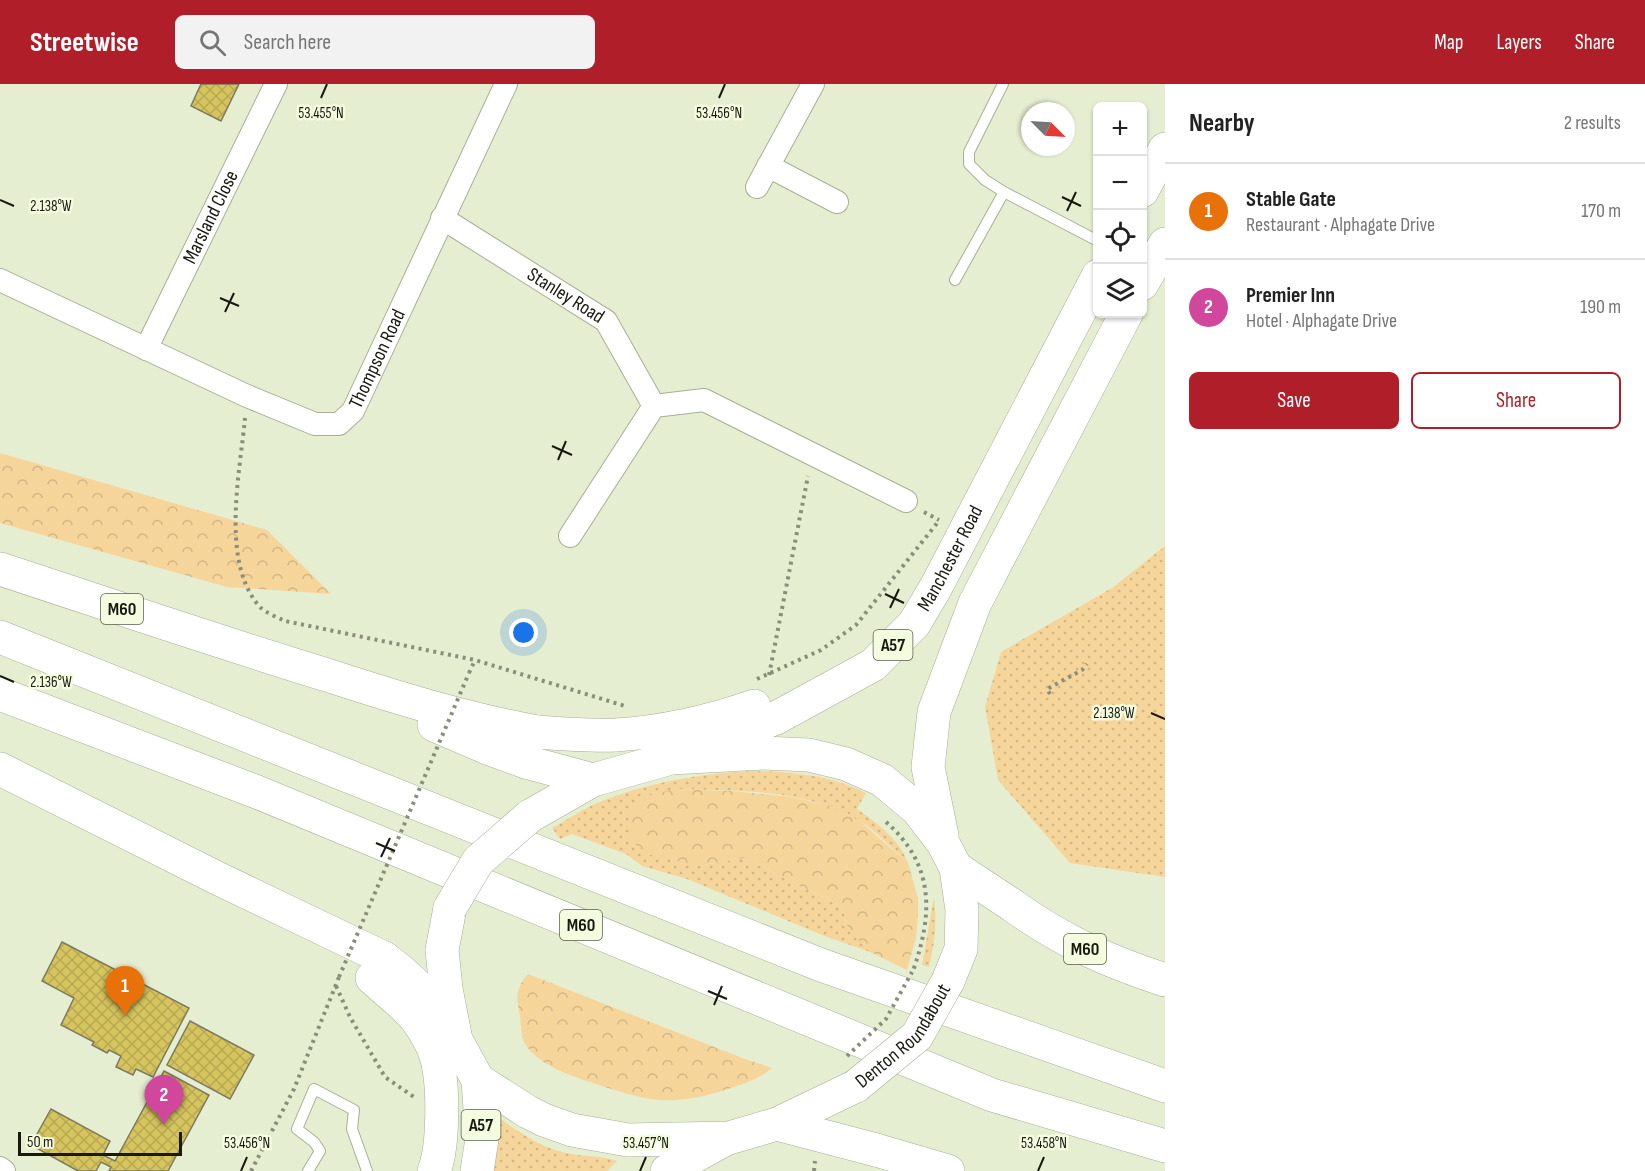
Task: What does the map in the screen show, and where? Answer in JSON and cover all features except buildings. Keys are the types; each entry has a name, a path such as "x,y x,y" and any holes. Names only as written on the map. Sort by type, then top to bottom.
{"highway":[{"path":"1147,183 1165,149"},
{"path":"1147,277 1165,244"},
{"name":"Manchester Road","path":"671,758 776,718 873,665 914,624 936,587 1093,285"},
{"path":"950,856 928,767 934,712 975,603 1124,318"},
{"path":"531,747 663,728 728,715 771,700 826,673 879,636 920,579 958,514 990,480"},
{"name":"M60","path":"0,569 429,707 531,747"},
{"path":"0,636 821,965 1165,1086"},
{"name":"M60","path":"0,694 257,792 992,1095 1165,1146"},
{"path":"531,747 593,780"},
{"name":"Denton Roundabout","path":"763,753 809,755 846,764 882,780 917,809 950,856 962,910 961,949 948,981 916,1036 851,1071 777,1125 729,1138 628,1140 572,1130 528,1112 478,1080 456,1040 446,988 442,950 450,908 478,861 530,816 593,780 671,758 763,753"},
{"path":"0,769 328,932 378,968 406,974 424,992 456,1040"},
{"name":"M60","path":"950,856 1012,905 1059,936 1117,965 1165,981"},
{"name":"A57","path":"378,968 417,1019 436,1056 442,1132 434,1171"},
{"name":"A57","path":"477,1171 482,1139 478,1080"},
{"path":"777,1125 948,1171"},
{"path":"667,1171 729,1138"}],"street":[{"name":"Marsland Close","path":"146,349 276,84"},
{"name":"Thompson Road","path":"0,279 247,396 315,424 339,424 353,411 506,84"},
{"path":"757,187 813,84"},
{"path":"768,166 837,202"},
{"name":"Stanley Road","path":"442,218 606,321 654,406"},
{"path":"570,536 654,406 704,400 906,501"},
{"path":"0,1168 4,1171"}],"lane":[{"path":"1003,84 969,152 969,164 977,174 1004,192 1093,238"},
{"path":"956,280 1004,192"},
{"path":"309,1171 320,1151 314,1142 297,1130 314,1089 354,1110 352,1129 367,1171"}],"path":[{"path":"247,396 234,536 243,579 261,608 285,621 475,660 625,706 636,705"},
{"path":"769,675 813,455"},
{"path":"747,682 769,675 820,650 856,625 945,511"},
{"path":"251,1171 294,1089 339,977 475,660"},
{"path":"1050,694 1047,689 1082,670 1087,664"},
{"path":"851,1071 886,1018 912,972 921,948 927,916 926,889 914,855 896,831 884,820"},
{"path":"336,986 350,1017 385,1077 419,1100"}],"green space":[{"path":"0,453 267,530 331,594 227,587 0,523"},
{"path":"1165,546 1165,877 1070,863 998,780 985,707 1001,652 1112,588"},
{"path":"754,771 783,772 825,778 866,793 857,809 893,839 908,863 866,825 838,810 816,802 770,793 676,789 698,866 745,858 842,907 850,931 870,952 822,935 687,879 642,866 626,854 572,834 560,839 552,828 597,803 635,790 694,777"},
{"path":"676,789 732,791 793,797 834,807 861,822 908,863 918,898 918,915 916,938 907,970 870,952 849,931 842,907 745,858 698,866 642,853 629,835 629,814 650,795"},
{"path":"934,897 935,932 929,967 922,965"},
{"path":"528,974 772,1068 757,1078 728,1089 690,1099 674,1100 643,1098 573,1076 540,1059 525,1044 517,999 521,984"},
{"path":"493,1113 526,1136 552,1149 569,1154 617,1161 607,1171 493,1171"}],"place":[{"name":"Stable Gate","path":"125,1016"},
{"name":"Premier Inn","path":"164,1125"}]}
